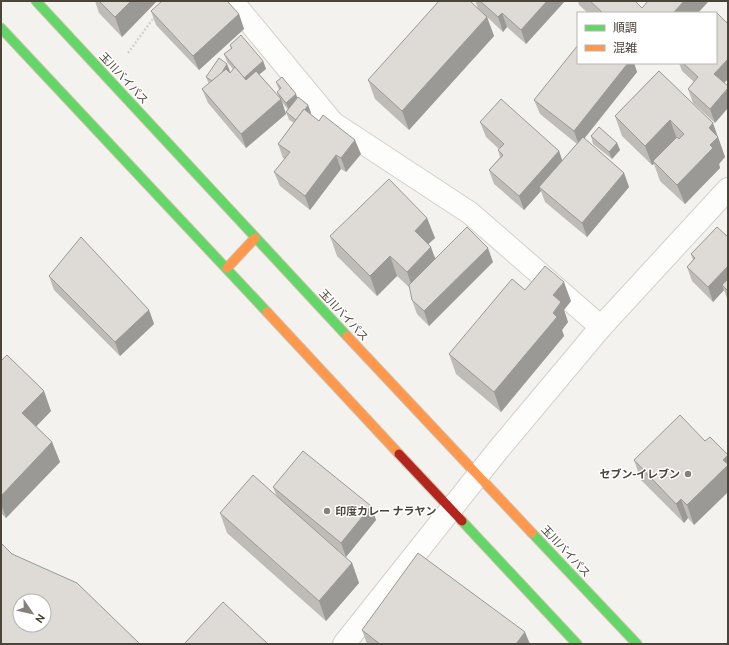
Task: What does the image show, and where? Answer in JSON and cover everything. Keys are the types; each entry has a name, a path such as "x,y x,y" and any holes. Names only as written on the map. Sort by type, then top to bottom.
{"highway":[{"name":"玉川バイパス","path":"36,1 637,644"},
{"path":"1,28 577,644"},
{"path":"227,268 256,238"}],"street":[{"path":"232,1 334,123 470,213 601,327"},
{"path":"344,644 432,536 478,475 601,327 728,189"}],"path":[{"path":"128,53 159,11"}],"building":[{"path":"99,1 131,1 115,17"},
{"path":"162,1 227,1 239,14 193,56 151,11"},
{"path":"439,1 470,1 487,17 402,111 368,80"},
{"path":"480,1 547,1 521,30 502,13 498,17"},
{"path":"590,1 635,1 642,8 648,1 684,1 674,12 602,12"},
{"path":"717,13 728,24 728,59 714,74 728,86 728,88 710,109 688,89 698,77 684,64 717,64"},
{"path":"241,35 263,61 244,78 224,54 232,48 230,45"},
{"path":"577,46 577,64 627,64 574,131 534,100"},
{"path":"219,58 227,64 221,74 212,81 206,77"},
{"path":"235,67 246,80 256,71 281,99 241,134 202,89 226,69 230,73"},
{"path":"659,71 713,123 709,128 718,137 710,145 713,148 677,185 653,161 677,137 679,139 684,134 670,120 645,146 615,116"},
{"path":"282,77 296,94 286,103 277,92 281,88 276,82"},
{"path":"298,97 308,105 296,120 286,112"},
{"path":"501,99 559,151 519,196 489,170 503,155 498,150 504,144 480,122"},
{"path":"304,109 319,121 323,115 355,140 341,158 336,155 305,196 274,172 290,152 278,144"},
{"path":"599,127 617,143 609,152 591,136"},
{"path":"583,137 624,173 582,223 539,187"},
{"path":"389,179 427,218 415,231 431,247 407,272 390,256 370,276 330,236"},
{"path":"467,227 488,248 424,311 412,300 409,285"},
{"path":"717,227 728,237 728,266 708,287 687,267 695,258 691,254"},
{"path":"81,237 149,310 115,342 49,276"},
{"path":"545,266 564,282 553,295 561,302 553,313 557,317 494,392 449,354 512,279 525,290"},
{"path":"728,279 728,291 722,285"},
{"path":"7,355 44,391 22,413 52,442 1,496 1,361"},
{"name":"セブン-イレブン","path":"680,415 705,441 710,437 728,455 723,460 728,465 687,505 681,499 676,504 634,460"},
{"name":"印度カレー ナラヤン","path":"303,451 371,506 341,543 273,487"},
{"path":"253,475 352,563 319,601 220,513"},
{"path":"1,543 12,554 77,583 140,644 1,644"},
{"path":"418,553 525,632 516,644 380,644 362,630"},
{"path":"223,602 268,644 186,644 185,643"}],"traffic: fast":[{"path":"36,1 347,336"},
{"path":"1,28 267,312"},
{"path":"462,521 577,644"},
{"path":"532,533 637,644"}],"traffic: slow":[{"path":"227,268 255,238"},
{"path":"267,312 399,454"},
{"path":"347,336 532,533"}],"traffic: jam":[{"path":"399,454 462,521"}],"place":[{"name":"セブン-イレブン","path":"688,474"},
{"name":"印度カレー ナラヤン","path":"327,511"}]}
